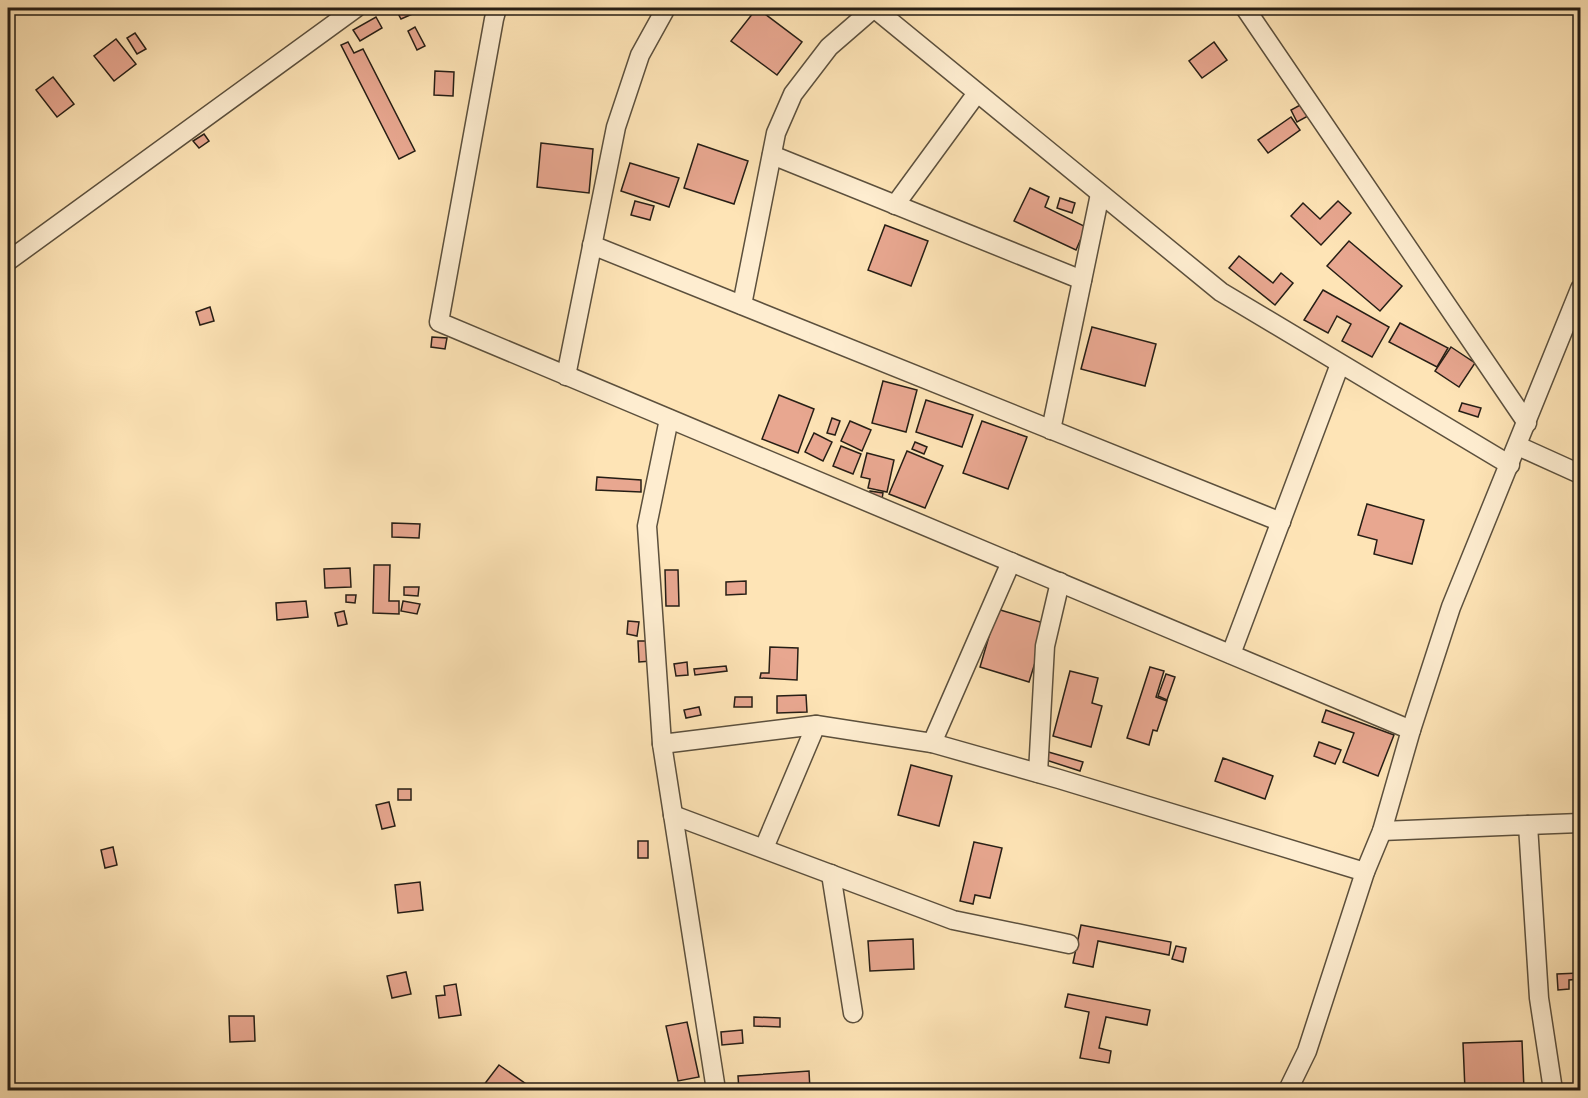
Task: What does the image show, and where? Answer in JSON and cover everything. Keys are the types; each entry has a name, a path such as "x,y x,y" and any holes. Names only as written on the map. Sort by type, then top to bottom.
{"street":[{"path":"8,261 356,8"},
{"path":"497,8 439,322 1411,729"},
{"path":"566,376 616,127 640,55 666,8"},
{"path":"742,305 776,133 793,94 828,47 874,8 1221,292 1509,465"},
{"path":"1245,8 1527,423"},
{"path":"895,205 977,93"},
{"path":"772,155 1082,280"},
{"path":"1051,429 1100,194"},
{"path":"592,245 1281,522"},
{"path":"1288,1090 1307,1051 1365,872 1382,831 1411,729 1451,607 1581,289"},
{"path":"1231,654 1340,364"},
{"path":"669,419 647,526 662,744 716,1090"},
{"path":"1518,446 1581,474"},
{"path":"933,743 1011,562"},
{"path":"1038,773 1045,646 1060,582"},
{"path":"662,744 816,725 933,743 1365,872"},
{"path":"764,848 816,725"},
{"path":"673,815 953,920 1068,944"},
{"path":"1382,831 1581,823"},
{"path":"1527,825 1539,998 1553,1090"},
{"path":"831,874 853,1013"},
{"path":"1302,1090 1303,1060"}],"building":[{"path":"395,8 426,8 401,19"},
{"path":"757,8 802,42 777,75 731,41"},
{"path":"376,17 382,28 360,41 353,30"},
{"path":"415,27 425,46 417,50 408,31"},
{"path":"135,33 146,49 137,54 127,38"},
{"path":"116,39 136,64 114,81 94,56"},
{"path":"348,42 354,53 363,49 415,151 399,159 341,45"},
{"path":"1214,42 1227,60 1202,78 1189,61"},
{"path":"435,71 454,72 453,96 434,95"},
{"path":"53,77 74,104 57,117 36,90"},
{"path":"1302,104 1308,116 1297,122 1291,110"},
{"path":"1291,117 1300,130 1268,153 1258,140"},
{"path":"204,134 209,141 199,148 193,141"},
{"path":"541,143 593,149 589,193 537,187"},
{"path":"698,144 748,161 734,204 684,188"},
{"path":"630,163 679,178 669,207 621,191"},
{"path":"1030,188 1049,197 1045,207 1086,227 1076,250 1014,221"},
{"path":"1060,198 1075,203 1072,213 1057,208"},
{"path":"635,201 654,206 650,220 631,215"},
{"path":"1338,201 1351,213 1321,245 1291,216 1303,203 1320,219"},
{"path":"885,225 928,241 911,286 868,270"},
{"path":"1349,241 1402,286 1380,311 1327,266"},
{"path":"1239,256 1273,283 1281,273 1293,283 1275,305 1229,268"},
{"path":"1323,290 1389,327 1372,357 1342,341 1351,324 1337,316 1328,333 1304,320"},
{"path":"210,307 214,321 200,325 196,312"},
{"path":"1400,323 1448,348 1437,367 1389,342"},
{"path":"1092,327 1156,344 1145,386 1081,369"},
{"path":"432,337 447,338 445,349 431,347"},
{"path":"1451,347 1475,363 1459,387 1435,371"},
{"path":"883,381 917,390 906,432 872,423"},
{"path":"779,395 814,409 798,453 762,439"},
{"path":"926,400 973,415 962,447 916,432"},
{"path":"1462,403 1481,408 1478,417 1459,411"},
{"path":"832,418 840,421 835,435 827,433"},
{"path":"850,421 871,430 862,451 841,441"},
{"path":"982,421 1027,437 1008,489 963,473"},
{"path":"814,433 832,442 823,461 805,452"},
{"path":"915,442 927,447 924,454 912,449"},
{"path":"841,446 861,454 853,474 833,466"},
{"path":"907,451 943,466 925,508 889,494"},
{"path":"867,453 894,460 887,492 868,488 870,479 861,477"},
{"path":"597,477 641,480 641,492 596,490"},
{"path":"870,491 883,493 882,499 870,497"},
{"path":"1367,504 1424,520 1412,564 1374,554 1377,540 1358,535"},
{"path":"392,523 420,524 419,538 392,537"},
{"path":"374,565 390,565 389,601 399,601 399,614 373,613"},
{"path":"350,568 351,587 325,588 324,569"},
{"path":"665,570 678,570 679,606 666,606"},
{"path":"746,581 746,594 726,595 726,582"},
{"path":"404,587 419,587 418,596 404,595"},
{"path":"346,595 356,595 355,603 346,602"},
{"path":"306,601 308,617 277,620 276,603"},
{"path":"403,601 420,604 417,614 401,611"},
{"path":"997,609 1047,624 1029,682 980,667"},
{"path":"344,611 347,624 338,626 335,613"},
{"path":"628,621 639,622 637,636 627,634"},
{"path":"638,641 650,641 651,661 639,662"},
{"path":"770,647 798,648 797,680 760,678 761,673 769,673"},
{"path":"687,662 688,675 676,676 674,664"},
{"path":"726,666 727,671 695,675 694,669"},
{"path":"1150,667 1164,671 1156,697 1167,701 1157,731 1153,730 1149,745 1127,738"},
{"path":"1070,671 1098,678 1092,703 1102,706 1091,747 1053,736"},
{"path":"1166,674 1175,677 1167,700 1158,696"},
{"path":"806,695 807,712 777,713 777,696"},
{"path":"735,697 752,697 752,707 734,707"},
{"path":"699,707 701,715 686,718 684,710"},
{"path":"1326,710 1394,735 1378,776 1343,762 1354,733 1322,722"},
{"path":"1319,742 1341,750 1335,764 1314,756"},
{"path":"1045,751 1083,762 1080,771 1043,759"},
{"path":"1223,758 1273,776 1265,799 1215,781"},
{"path":"911,765 952,776 939,826 898,815"},
{"path":"398,789 411,789 411,800 398,800"},
{"path":"389,802 395,826 382,829 376,805"},
{"path":"638,841 648,841 648,858 638,858"},
{"path":"974,842 1002,848 990,898 975,895 973,904 960,901"},
{"path":"113,847 117,865 105,868 101,850"},
{"path":"420,882 423,910 398,913 395,885"},
{"path":"1081,925 1171,942 1169,955 1098,941 1093,967 1073,963"},
{"path":"913,939 914,969 870,971 868,941"},
{"path":"1176,946 1186,948 1183,962 1172,959"},
{"path":"406,972 411,994 392,998 387,976"},
{"path":"1579,973 1580,979 1569,980 1569,989 1558,990 1557,974"},
{"path":"456,984 461,1015 439,1018 436,996 445,995 444,986"},
{"path":"1068,994 1150,1010 1147,1025 1106,1017 1099,1048 1111,1051 1109,1063 1080,1058 1089,1012 1065,1007"},
{"path":"229,1016 254,1016 255,1041 230,1042"},
{"path":"754,1017 780,1018 780,1027 754,1026"},
{"path":"687,1022 699,1077 678,1081 666,1026"},
{"path":"742,1030 743,1043 722,1045 721,1032"},
{"path":"1522,1041 1524,1090 1465,1090 1463,1043"},
{"path":"499,1065 532,1088 530,1090 480,1090"},
{"path":"809,1071 810,1090 739,1090 738,1076"}]}
